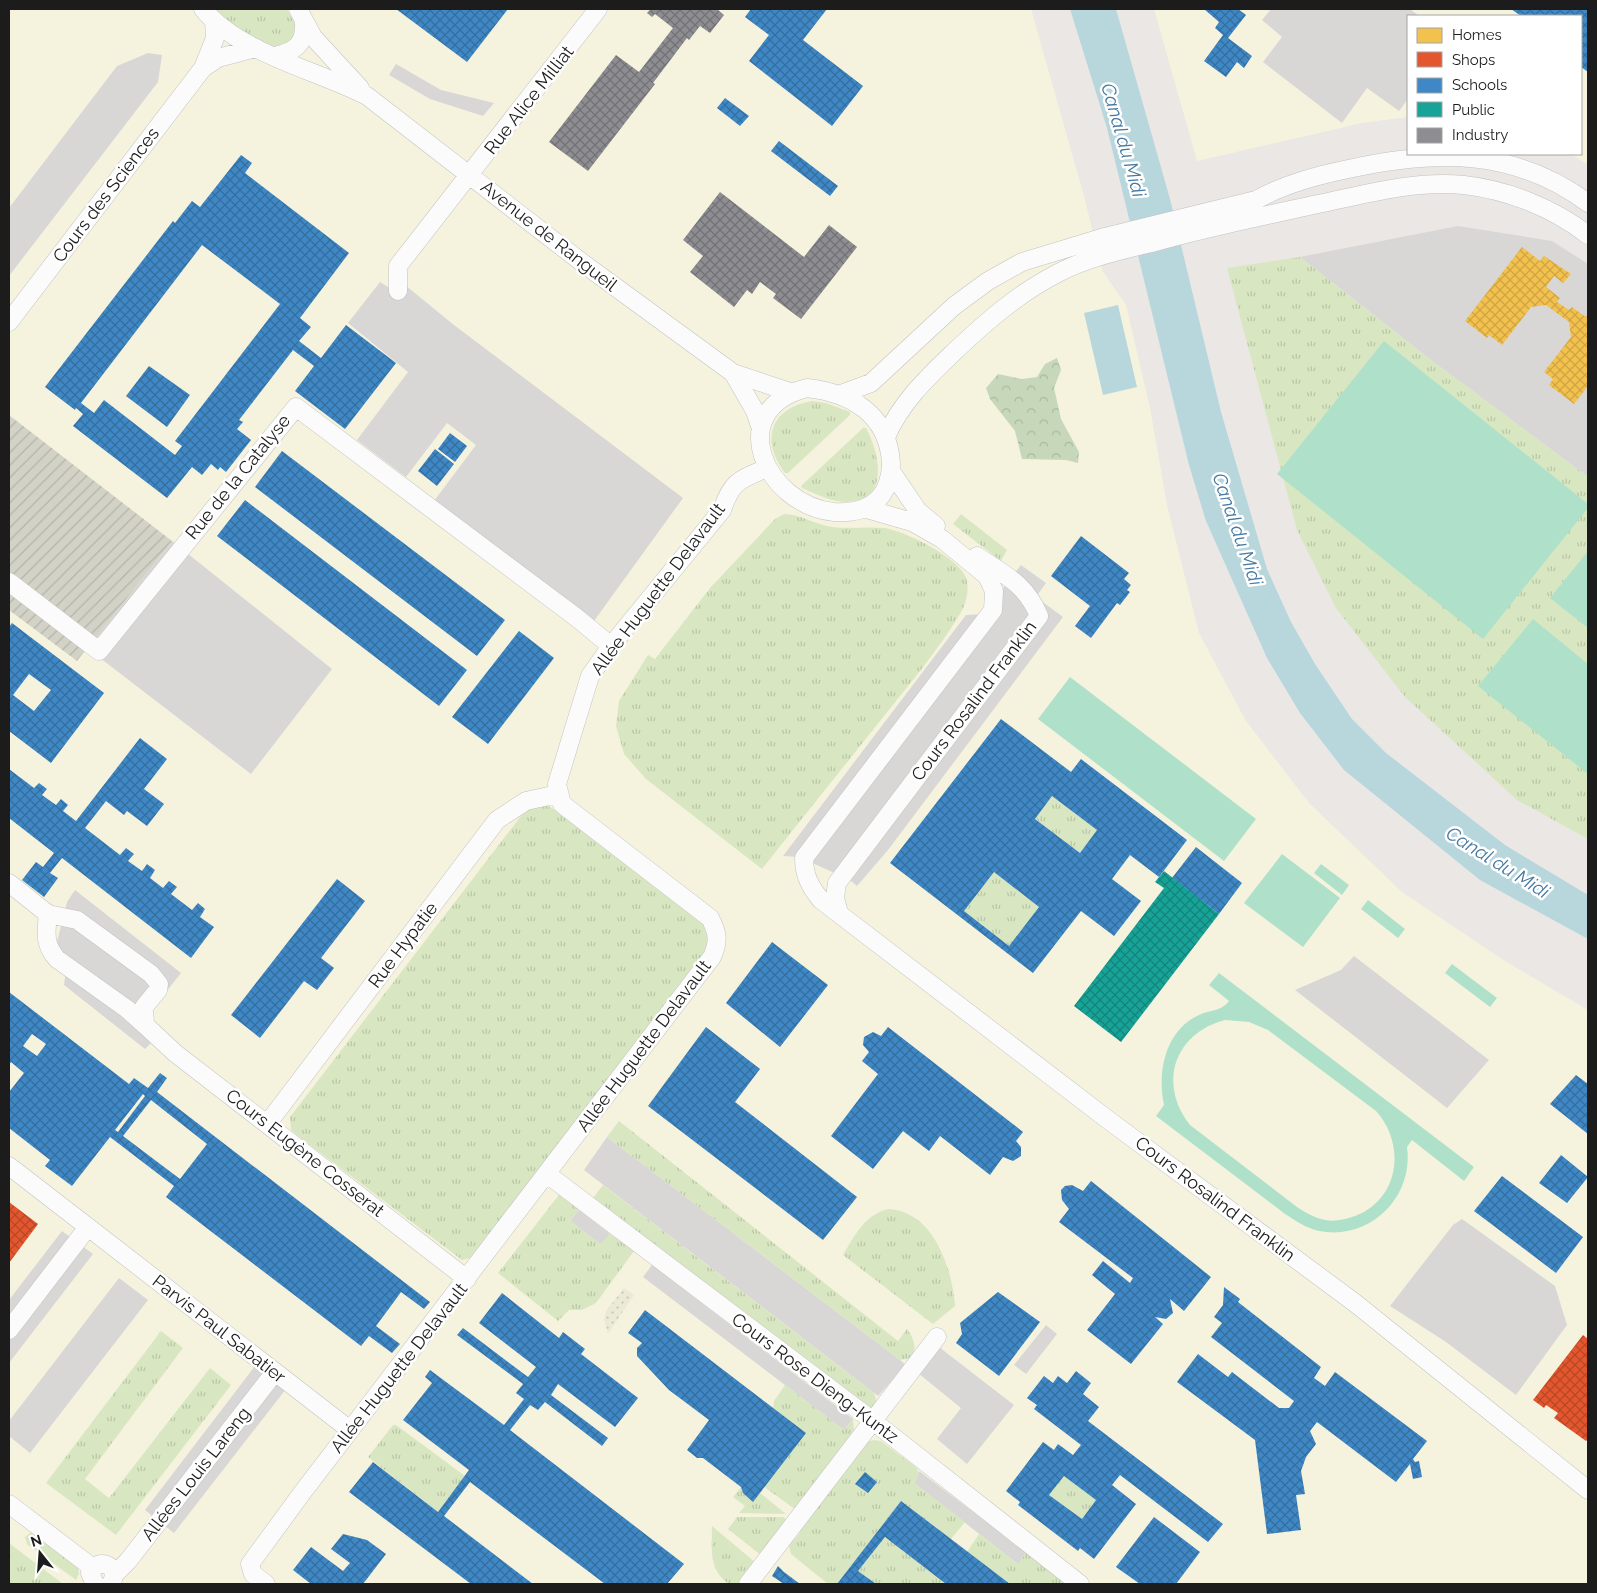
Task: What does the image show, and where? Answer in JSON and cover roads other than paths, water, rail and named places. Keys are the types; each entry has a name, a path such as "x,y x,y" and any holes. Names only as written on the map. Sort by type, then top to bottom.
{"street":[{"name":"Rue Alice Milliat","path":"398,291 398,266 471,175 598,9"},
{"name":"Avenue de Rangueil","path":"209,14 231,34 256,48 340,82 367,96 584,264 733,373 790,392"},
{"name":"Cours des Sciences","path":"9,321 203,68 215,38 209,14"},
{"name":"Avenue de Rangueil","path":"301,16 313,37 367,96"},
{"name":"Avenue de Rangueil","path":"275,56 287,53 297,47 304,34 301,16"},
{"name":"Cours des Sciences","path":"203,68 218,58 256,48"},
{"path":"886,437 894,420 910,396 993,315 1042,281 1062,270 1202,221 1256,200 1275,189 1313,176 1380,162 1442,155 1481,159 1510,165 1550,181 1588,203"},
{"path":"841,394 871,383 954,306 1001,273 1034,257 1101,238 1394,188 1439,184 1486,188 1522,199 1570,223 1588,235"},
{"name":"Avenue de Rangueil","path":"733,373 755,411 760,426"},
{"path":"807,388 841,394 868,411 886,437 890,451 891,470 888,484 880,498 867,509 847,513 827,511 811,506 783,489 767,468 762,453 760,426 777,401 790,392 807,388"},
{"name":"Rue de la Catalyse","path":"9,582 99,651 296,406 577,618 610,646"},
{"name":"Allée Huguette Delavault","path":"259,1579 250,1564 350,1430 712,957 718,944 716,929 710,918 562,804 556,784 590,676 610,646 722,510 729,490 739,481 767,468"},
{"name":"Cours Rosalind Franklin","path":"839,912 835,898 836,883 1039,616 1032,599 1021,587 918,511 891,470"},
{"name":"Cours Rosalind Franklin","path":"867,509 912,522 942,539 987,576 994,591 993,610 804,858 804,870 810,888 821,900 1107,1119 1362,1308 1588,1490"},
{"name":"Rue Hypatie","path":"268,1123 497,820 526,801 558,794"},
{"path":"9,883 48,914 77,920 151,974 158,984 158,990 144,1007 145,1025"},
{"name":"Cours Eugène Cosserat","path":"48,914 46,938 49,950 57,958 127,1009 175,1053 268,1123 467,1279"},
{"name":"Parvis Paul Sabatier","path":"9,1166 350,1430"},
{"name":"Cours Rose Dieng-Kuntz","path":"547,1174 873,1421 1080,1584"},
{"path":"9,1330 88,1227"},
{"path":"748,1584 937,1337"},
{"name":"Allées Louis Lareng","path":"113,1581 275,1372"},
{"path":"10,1507 94,1576 97,1564 105,1564 111,1567 113,1581"}],"water":[{"name":"Canal du Midi","path":"1070,9 1116,9 1170,199 1221,412 1267,569 1291,622 1315,664 1352,719 1386,753 1505,845 1588,895 1588,939 1480,880 1344,770 1300,713 1267,658 1206,521 1189,465 1107,128"},
{"path":"1118,305 1137,387 1103,395 1084,313"}]}
